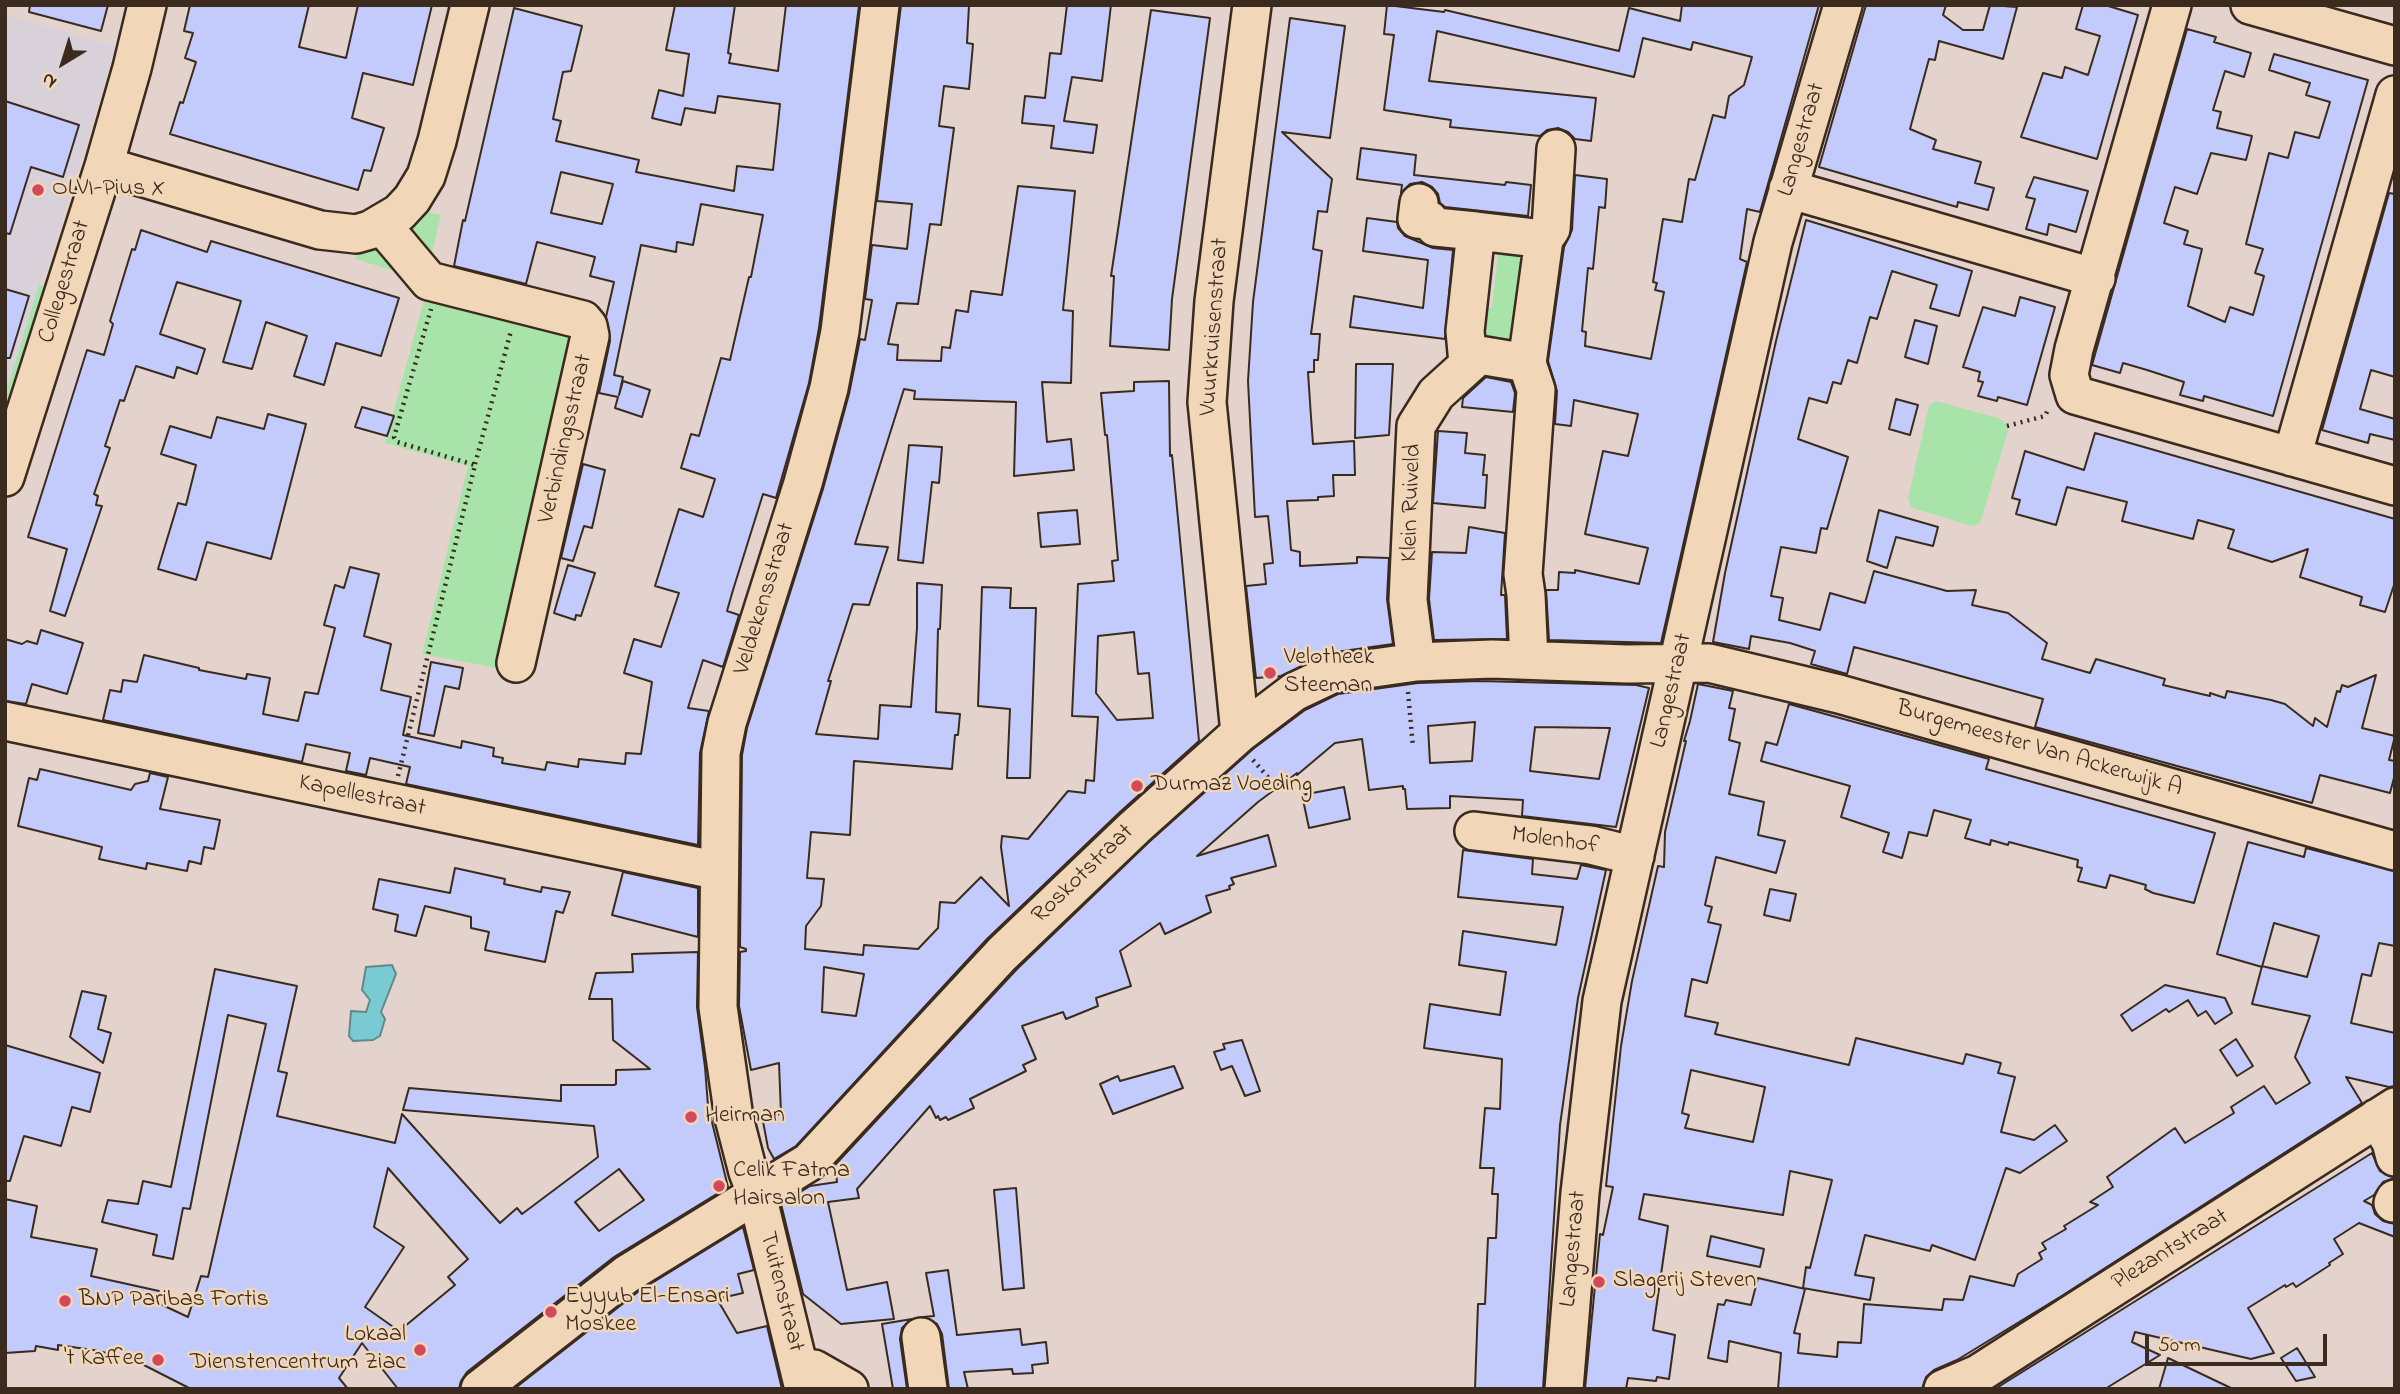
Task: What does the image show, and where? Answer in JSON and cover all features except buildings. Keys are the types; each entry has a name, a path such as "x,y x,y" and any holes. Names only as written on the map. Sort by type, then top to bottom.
{"street":[{"name":"Collegestraat","path":"5,477 104,166 147,5"},
{"path":"104,166 320,230 356,234 381,224 399,213 412,199 426,176 470,5"},
{"name":"Veldekensstraat","path":"757,1195 734,1118 718,1007 721,753 727,723 817,436 840,331 880,5"},
{"name":"Vuurkruisenstraat","path":"1237,736 1207,402 1214,301 1252,5"},
{"name":"Langestraat","path":"1564,1389 1580,1193 1602,1001 1754,326 1788,189 1843,5"},
{"path":"2172,5 2074,349 2069,375 2075,395 2395,486"},
{"path":"2250,5 2395,46"},
{"path":"2292,457 2395,95"},
{"path":"1529,660 1527,595 1522,574 1536,390 1527,363 1544,239 1551,229 1556,149"},
{"path":"1788,189 2096,278"},
{"path":"1419,203 1417,219 1429,220 1435,227 1544,239"},
{"name":"Verbindingsstraat","path":"381,224 429,282 583,320 588,326 590,336 516,663"},
{"path":"1468,363 1465,331 1476,231"},
{"path":"1468,363 1479,355 1527,363"},
{"name":"Klein Ruiveld","path":"1409,663 1408,600 1416,426 1436,394 1468,363"},
{"name":"Roskotstraat","path":"480,1389 627,1274 809,1162 1002,954 1135,827 1237,736 1294,692 1332,674 1409,663 1529,660 1680,663"},
{"name":"Burgemeester Van Ackerwijk A","path":"1680,663 1709,663 1839,694 2395,851"},
{"name":"Kapellestraat","path":"5,721 719,871"},
{"name":"Molenhof","path":"1474,831 1591,845 1635,856"},
{"path":"2386,1113 2395,1157"},
{"name":"Plezantstraat","path":"1943,1389 1975,1381 2386,1113"},
{"name":"Tuitenstraat","path":"757,1195 802,1381"},
{"path":"920,1337 928,1389"},
{"path":"802,1381 814,1370 849,1389"}],"path":[{"path":"438,285 394,437 397,442 475,465"},
{"path":"392,803 513,322 500,299"},
{"path":"2007,426 2045,416 2054,398 2075,395"},
{"path":"1409,663 1407,677 1413,747"},
{"path":"1237,736 1273,783 1298,787"}],"shaded area":[{"name":"OLVI-Pius X","path":"5,15 116,46 5,395"}],"green space":[{"path":"427,212 441,215 429,265 403,235"},
{"path":"1499,244 1533,247 1524,342 1473,346 1484,307 1492,308"},
{"path":"382,245 405,274 355,259 358,253"},
{"path":"39,285 47,287 5,417 5,395"},
{"path":"427,289 575,321 504,669 422,654 468,466 385,443"},
{"path":"1936,401 2001,419 2007,426 2008,431 1980,523 1972,526 1912,508 1908,499 1929,405"}],"water":[{"path":"392,965 396,974 381,1012 385,1019 380,1036 373,1040 353,1041 349,1036 351,1011 366,1012 370,1000 362,990 366,967"}],"place":[{"name":"OLVI-Pius X","path":"38,190"},
{"name":"Velotheek Steeman","path":"1270,673"},
{"name":"Durmaz Voeding","path":"1137,786"},
{"name":"Heirman","path":"691,1117"},
{"name":"Celik Fatma Hairsalon","path":"719,1186"},
{"name":"Slagerij Steven","path":"1599,1282"},
{"name":"BNP Paribas Fortis","path":"65,1301"},
{"name":"Eyyub El-Ensari Moskee","path":"551,1312"},
{"name":"Lokaal Dienstencentrum Ziac","path":"420,1350"},
{"name":"'t Kaffee","path":"158,1360"}]}
